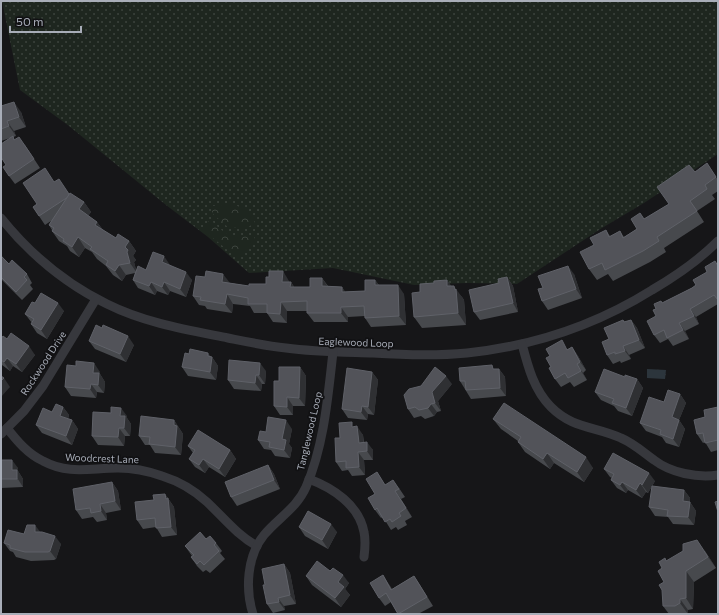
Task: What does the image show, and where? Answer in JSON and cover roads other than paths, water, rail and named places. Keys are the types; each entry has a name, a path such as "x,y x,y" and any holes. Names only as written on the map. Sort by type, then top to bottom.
{"street":[{"name":"Eaglewood Loop","path":"1,218 24,244 45,263 96,299 129,314 171,326 261,344 299,350 334,352 433,355 482,351 522,344 574,329 638,299 690,267 718,241"},
{"name":"Rockwood Drive","path":"4,431 24,411 44,386 96,299"},
{"path":"522,344 527,364 536,388 547,402 561,415 581,426 620,437 655,461 678,472 699,476 718,475"},
{"name":"Tanglewood Loop","path":"253,614 250,601 249,582 253,558 257,546 264,535 301,497 309,479 325,417 334,352"},
{"name":"Woodcrest Lane","path":"4,431 42,461 60,468 71,470 128,468 153,473 175,481 201,498 242,537 257,546"},
{"path":"309,479 339,494 352,508 362,524 364,533 364,557"}],"water":[{"path":"647,369 666,370 665,379 647,378"}]}
